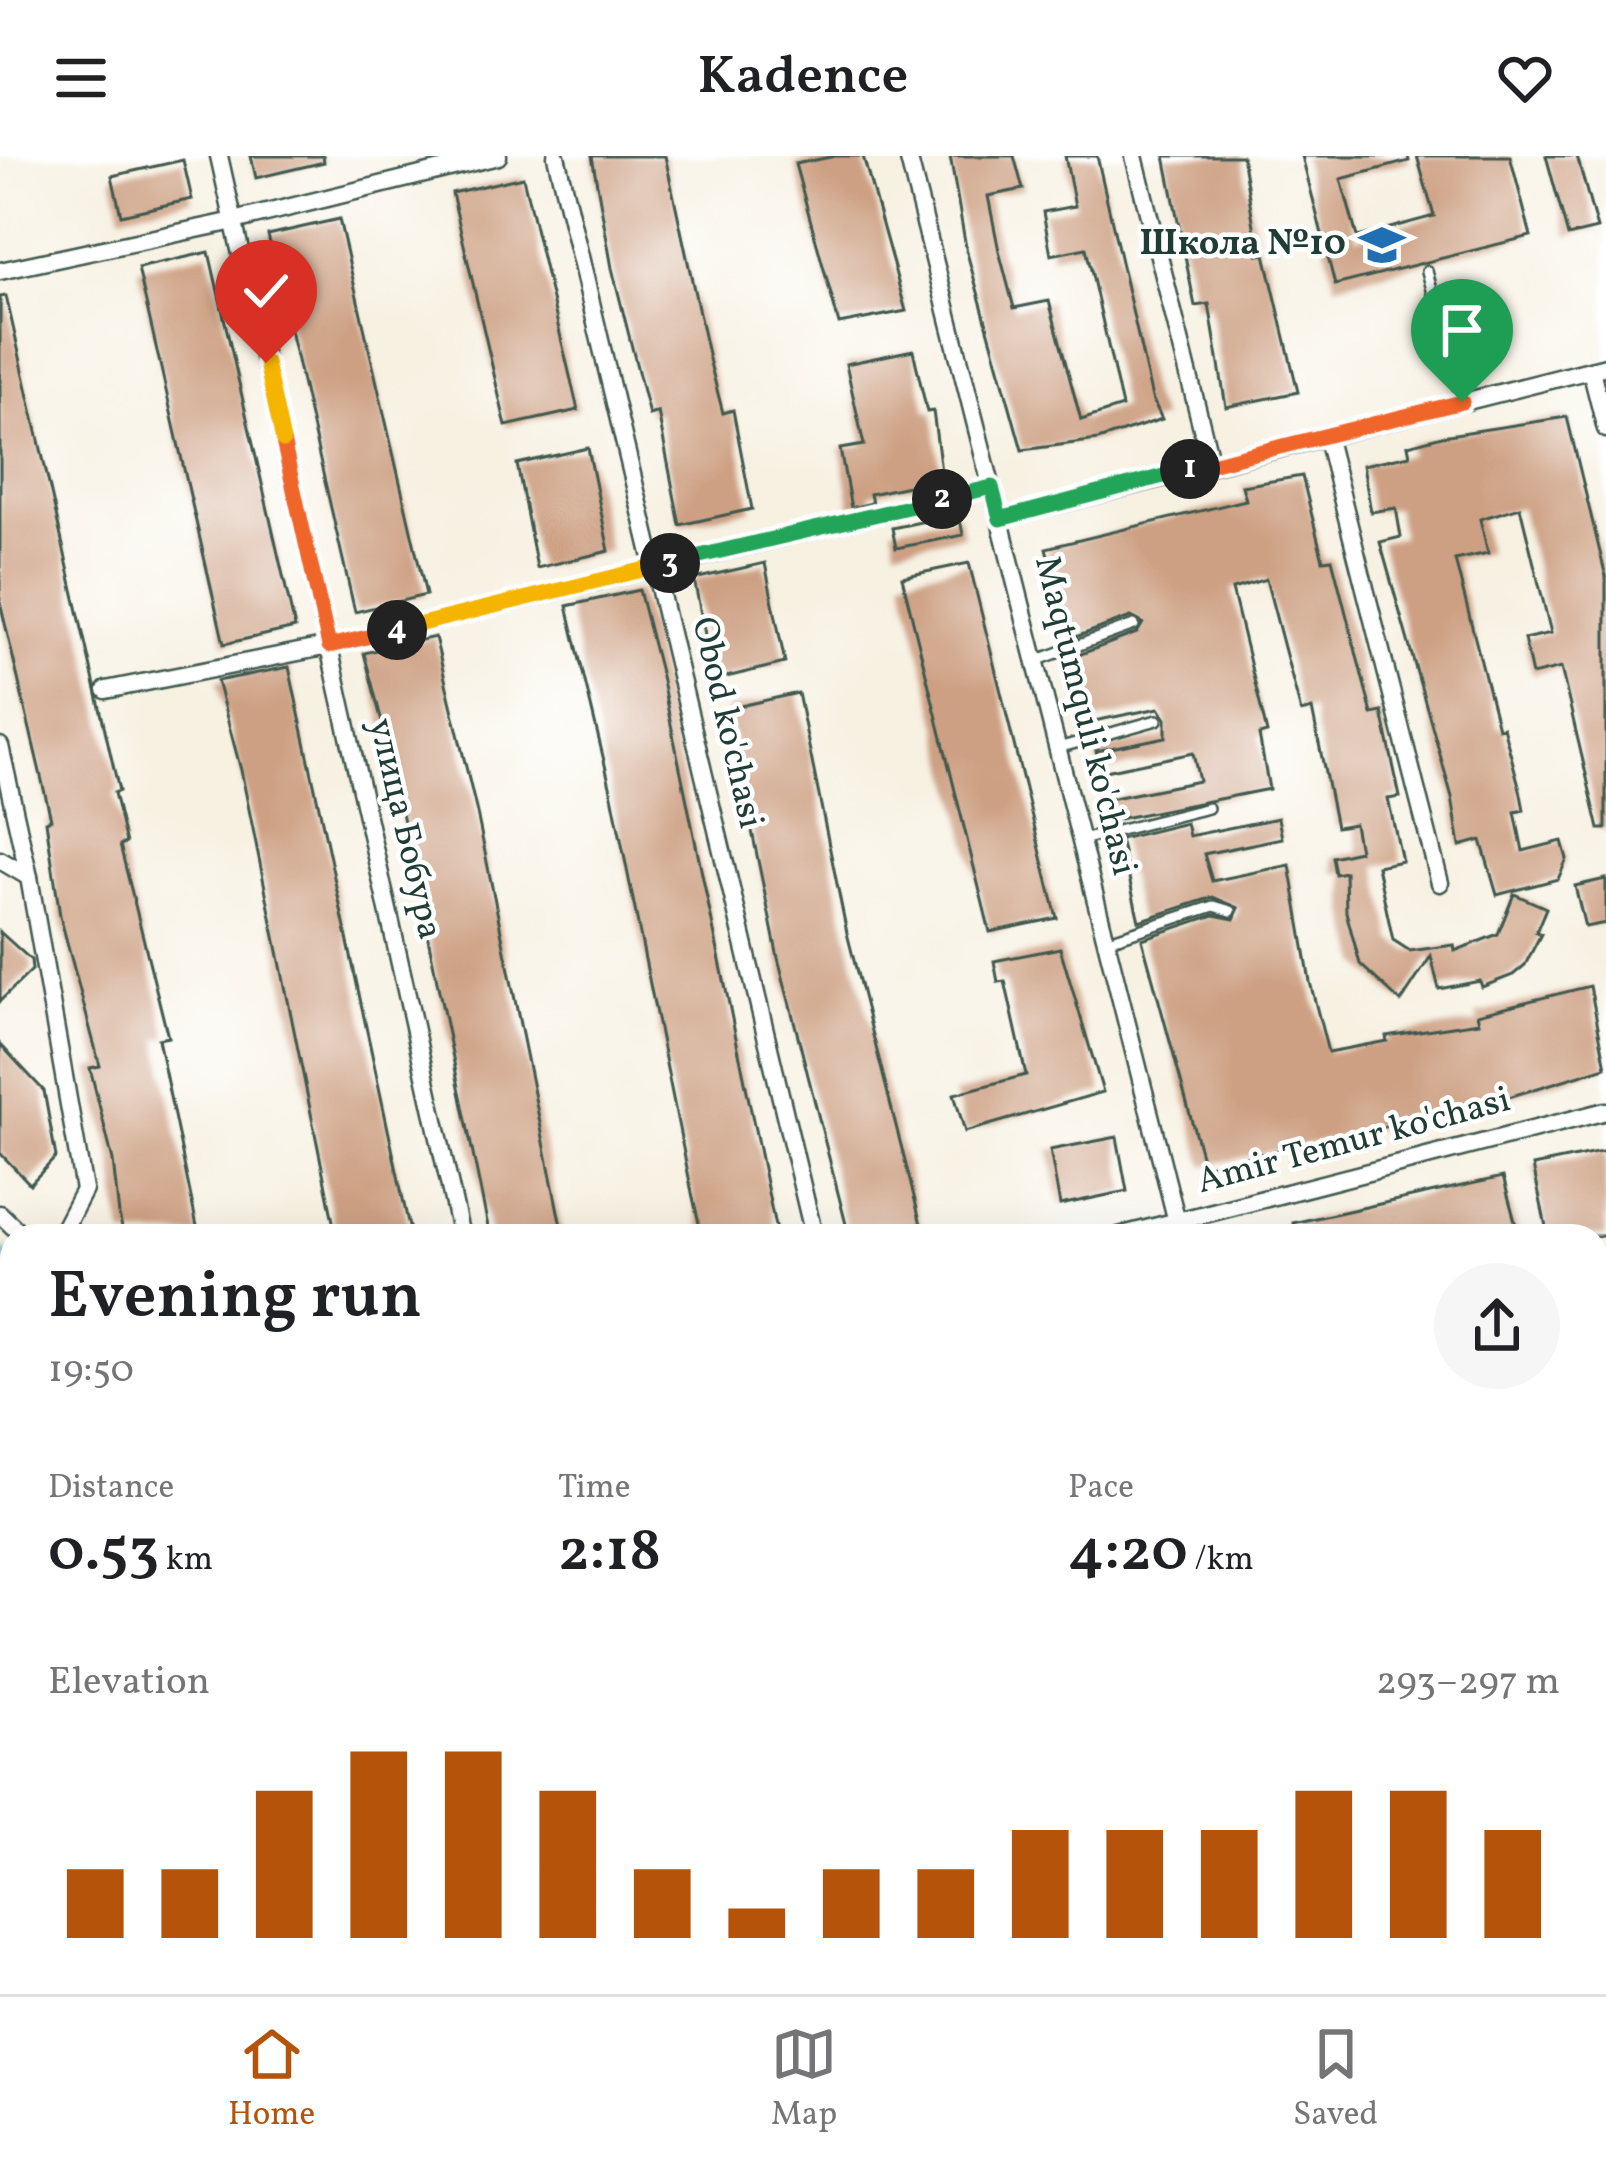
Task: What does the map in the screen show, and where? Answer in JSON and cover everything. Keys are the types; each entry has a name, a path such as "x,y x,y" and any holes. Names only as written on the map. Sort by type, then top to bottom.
{"street":[{"name":"улица Бобура","path":"219,156 458,1224"},
{"path":"0,271 234,221 498,156"},
{"name":"Obod ko'chasi","path":"556,156 811,1224"},
{"name":"Maqtumquli ko'chasi","path":"908,156 1177,1222"},
{"path":"1134,156 1211,464"},
{"path":"1000,519 1599,368 1606,429"},
{"path":"1326,435 1440,883"},
{"path":"106,690 329,646 992,487"},
{"path":"0,746 29,877 84,1190 66,1224"},
{"path":"0,860 29,877"},
{"name":"Amir Temur ko'chasi","path":"1169,1224 1606,1111"}],"lane":[{"path":"1427,271 1462,402"},
{"path":"1035,662 1134,625"},
{"path":"1058,748 1157,720"},
{"path":"1081,840 1208,808"},
{"path":"1106,941 1214,906 1231,911"}],"building":[{"path":"251,156 323,156 324,162 256,178"},
{"path":"592,156 665,156 709,359 723,413 733,410 752,509 680,525 658,412 649,415 612,268"},
{"path":"863,156 906,311 839,324 795,164"},
{"path":"950,156 1014,156 1023,189 988,196 999,251 1014,308 1049,301 1081,420 1122,407 1086,248 1051,255 1043,212 1075,206 1065,156 1097,156 1152,398 1162,419 1098,440 1022,450 967,253"},
{"path":"1165,156 1242,156 1259,255 1265,254 1298,392 1226,407 1209,304 1195,306"},
{"path":"1302,156 1408,156 1409,161 1341,179 1357,237 1434,216 1417,156 1510,156 1531,236 1335,285"},
{"path":"1546,156 1577,156 1597,229 1568,236"},
{"path":"183,160 192,199 121,215 112,176"},
{"path":"523,177 578,410 506,426 452,193"},
{"path":"339,219 426,595 355,612 268,235"},
{"path":"209,252 295,628 224,644 138,268"},
{"path":"6,296 119,791 114,793 126,843 120,845 168,1037 158,1039 197,1224 121,1224 119,1215 113,1161 90,1068 100,1066 60,916 46,821 51,819 0,602 0,297"},
{"path":"913,350 927,412 933,411 942,479 870,494 872,503 851,508 840,449 864,445 846,364"},
{"path":"1567,417 1606,577 1606,829 1599,829 1561,668 1532,675 1524,639 1551,633 1520,507 1480,519 1488,553 1455,560 1498,728 1503,727 1520,789 1524,810 1515,812 1523,851 1562,841 1567,859 1558,879 1497,895 1481,840 1460,846 1452,797 1380,542 1401,537 1396,508 1371,512 1363,465 1410,455 1408,445 1442,436"},
{"path":"588,448 609,551 537,568 517,464"},
{"path":"1302,476 1323,560 1332,559 1372,714 1382,712 1400,797 1388,799 1402,861 1377,866 1393,940 1410,951 1454,945 1455,951 1498,934 1514,894 1546,908 1536,932 1541,934 1525,965 1513,975 1482,987 1480,981 1439,989 1431,956 1401,1002 1360,964 1346,912 1345,872 1335,874 1332,857 1359,851 1354,824 1336,827 1312,709 1301,712 1266,579 1232,589 1267,733 1259,735 1269,789 1113,820 1109,799 1199,781 1193,753 1100,772 1096,751 1166,737 1166,719 1159,708 1089,722 1073,657 1137,633 1143,623 1131,617 1070,639 1046,548 1246,500 1242,486"},
{"path":"959,514 963,535 896,548 892,528"},
{"path":"765,563 785,663 714,680 694,579"},
{"path":"969,563 1057,918 990,932 902,577"},
{"path":"639,590 775,1224 699,1224 611,790 567,606"},
{"path":"435,637 477,813 561,1224 488,1224 388,745 364,653"},
{"path":"289,667 408,1224 334,1224 241,770 217,681"},
{"path":"798,693 847,933 921,1224 846,1224 778,958 727,709"},
{"path":"1278,818 1282,838 1204,854 1212,881 1290,865 1310,982 1328,1052 1387,1041 1386,1036 1479,1022 1477,1014 1590,986 1606,1067 1457,1113 1455,1104 1374,1130 1204,1166 1142,939 1214,915 1234,919 1239,908 1213,897 1139,921 1120,839 1186,823 1189,836"},
{"path":"1606,879 1606,923 1585,927 1575,886"},
{"path":"0,932 31,960 32,970 0,1001"},
{"path":"1060,948 1103,1092 965,1132 954,1094 1026,1075 1005,981 998,982 994,961"},
{"path":"0,1044 44,1091 56,1157 30,1184 0,1153"},
{"path":"1117,1137 1127,1191 1060,1205 1050,1150"},
{"path":"1606,1151 1606,1224 1545,1224 1533,1166"},
{"path":"1503,1177 1516,1224 1293,1224"}],"place":[{"name":"Школа №10","path":"1382,245"}],"route":[{"path":"266,363 329,646 992,487 1000,519 1462,402"}]}
